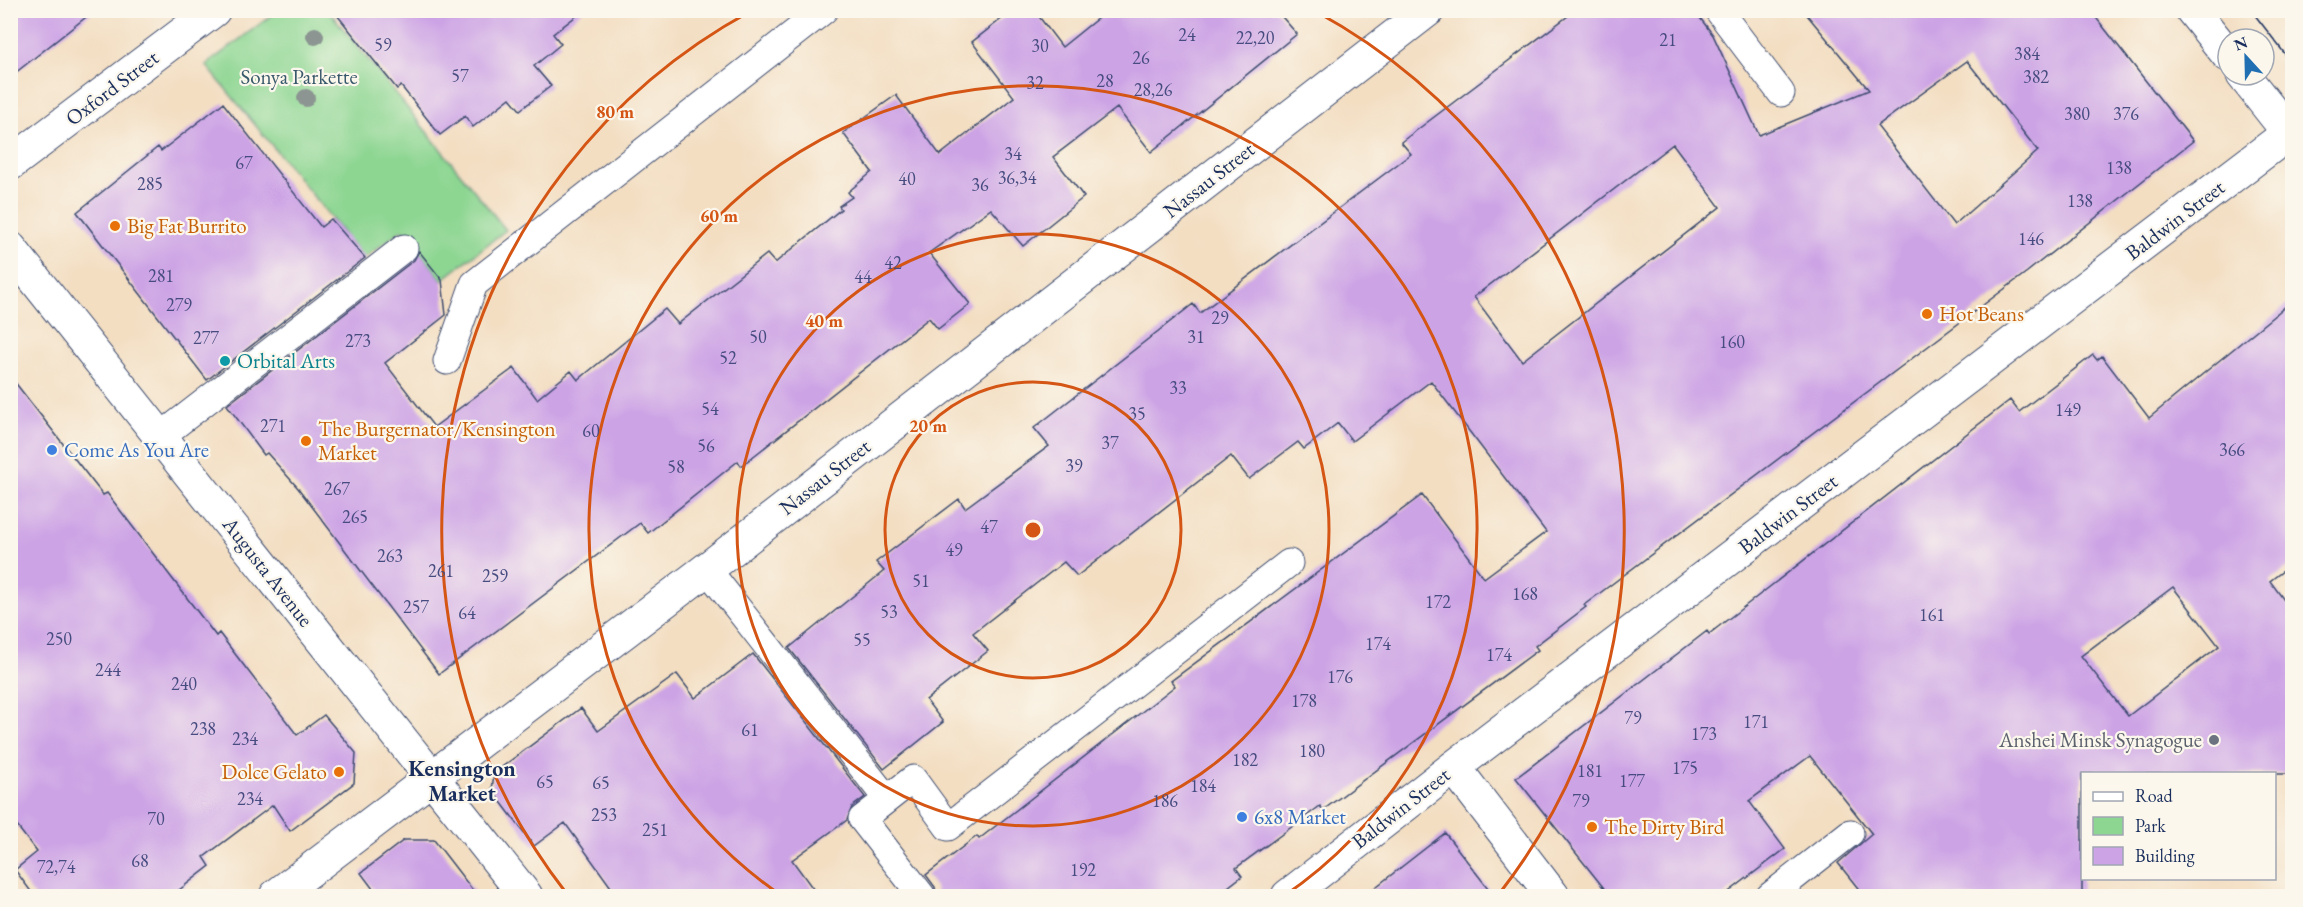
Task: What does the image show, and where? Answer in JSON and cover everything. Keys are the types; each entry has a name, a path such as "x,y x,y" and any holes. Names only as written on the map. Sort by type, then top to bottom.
{"street":[{"name":"Oxford Street","path":"10,164 214,10"},
{"name":"Nassau Street","path":"276,897 707,569 1428,10"},
{"path":"2192,10 2216,41"},
{"path":"2253,87 2291,135"},
{"name":"Baldwin Street","path":"1288,897 1454,767 2291,135"},
{"name":"Augusta Avenue","path":"10,248 526,897"},
{"path":"1454,767 1553,897"}],"lane":[{"path":"447,361 474,284 824,10"},
{"path":"1718,10 1781,93"},
{"path":"161,436 404,248"},
{"path":"922,897 862,819 913,779 948,827 1289,563"},
{"path":"707,569 887,799"},
{"path":"1770,897 1850,833"}],"green space":[{"name":"Sonya Parkette","path":"277,11 329,11 506,230 442,280 402,230 364,258 206,65"}],"building":[{"path":"10,10 95,10 10,77"},
{"path":"333,10 584,10 553,34 561,44 534,66 551,86 520,110 510,98 473,127 465,116 440,135 401,86 397,89"},
{"path":"1013,10 1034,10 1062,47 1108,10 1276,10 1297,34 1151,152 1117,108 1053,157 1084,197 1023,246 991,209 929,253 970,304 938,329 929,318 741,466 738,461 648,533 640,523 439,674 298,488 267,453 264,455 227,405 414,260 419,251 442,280 446,315 385,363 434,427 514,368 537,399 571,371 578,380 665,309 678,324 767,254 775,263 841,209 839,206 852,197 848,192 872,172 843,133 896,95 940,155 1014,97 972,42"},
{"path":"1576,10 1694,10 1713,35 1759,135 1869,90 1803,10 2090,10 2193,141 2027,272 1584,605 1586,607 1535,646 1538,650 1323,810 1320,806 1236,868 1242,876 1215,897 937,897 935,887 926,875 977,836 979,839 1175,686 1171,681 1422,495 1484,578 1546,532 1431,381 1352,441 1338,423 1304,449 1298,442 1249,479 1231,456 1077,576 1064,562 973,633 988,651 926,700 943,722 884,769 789,648 884,571 876,562 959,499 965,508 1049,446 1034,428 1193,304 1200,313 1411,154 1401,142","holes":["1967,61 2038,151 1954,225 1877,126","1673,144 1720,207 1522,361 1474,297"]},
{"path":"223,103 321,227 331,219 365,258 207,380 77,212 158,147 161,151"},
{"path":"2292,301 2292,564 2270,581 2292,611 2292,774 2276,774 2276,772 2081,772 2082,897 1865,897 1838,863 1872,834 1810,756 1749,801 1785,849 1722,897 1611,897 1516,778 1707,631 1709,634 2010,400 2019,412 2093,355 2097,360 2102,356 2149,418","holes":["2173,587 2219,646 2128,716 2081,656"]},
{"path":"10,376 103,495 107,493 216,636 219,633 297,735 324,715 356,753 354,783 290,831 273,805 204,857 210,866 170,897 35,897 15,870 37,852 10,817"},
{"path":"753,654 865,797 852,807 847,820 792,860 819,897 618,897 565,823 534,846 492,790 494,773 581,708 598,731 677,674 695,698"},
{"path":"1445,833 1495,897 1363,897"},
{"path":"404,840 434,840 478,897 379,897 361,873"}],"tram line":[{"path":"2251,10 2292,63"},
{"path":"2282,10 2292,24"}],"place":[{"name":"Big Fat Burrito","path":"115,226"},
{"name":"Hot Beans","path":"1927,314"},
{"name":"Orbital Arts","path":"225,361"},
{"name":"The Burgernator/Kensington Market","path":"306,441"},
{"name":"Come As You Are","path":"52,450"},
{"name":"Anshei Minsk Synagogue","path":"2214,740"},
{"name":"Dolce Gelato","path":"339,772"},
{"name":"6x8 Market","path":"1242,817"},
{"name":"The Dirty Bird","path":"1592,827"}],"district":[{"name":"Kensington Market","path":"462,780"}]}
